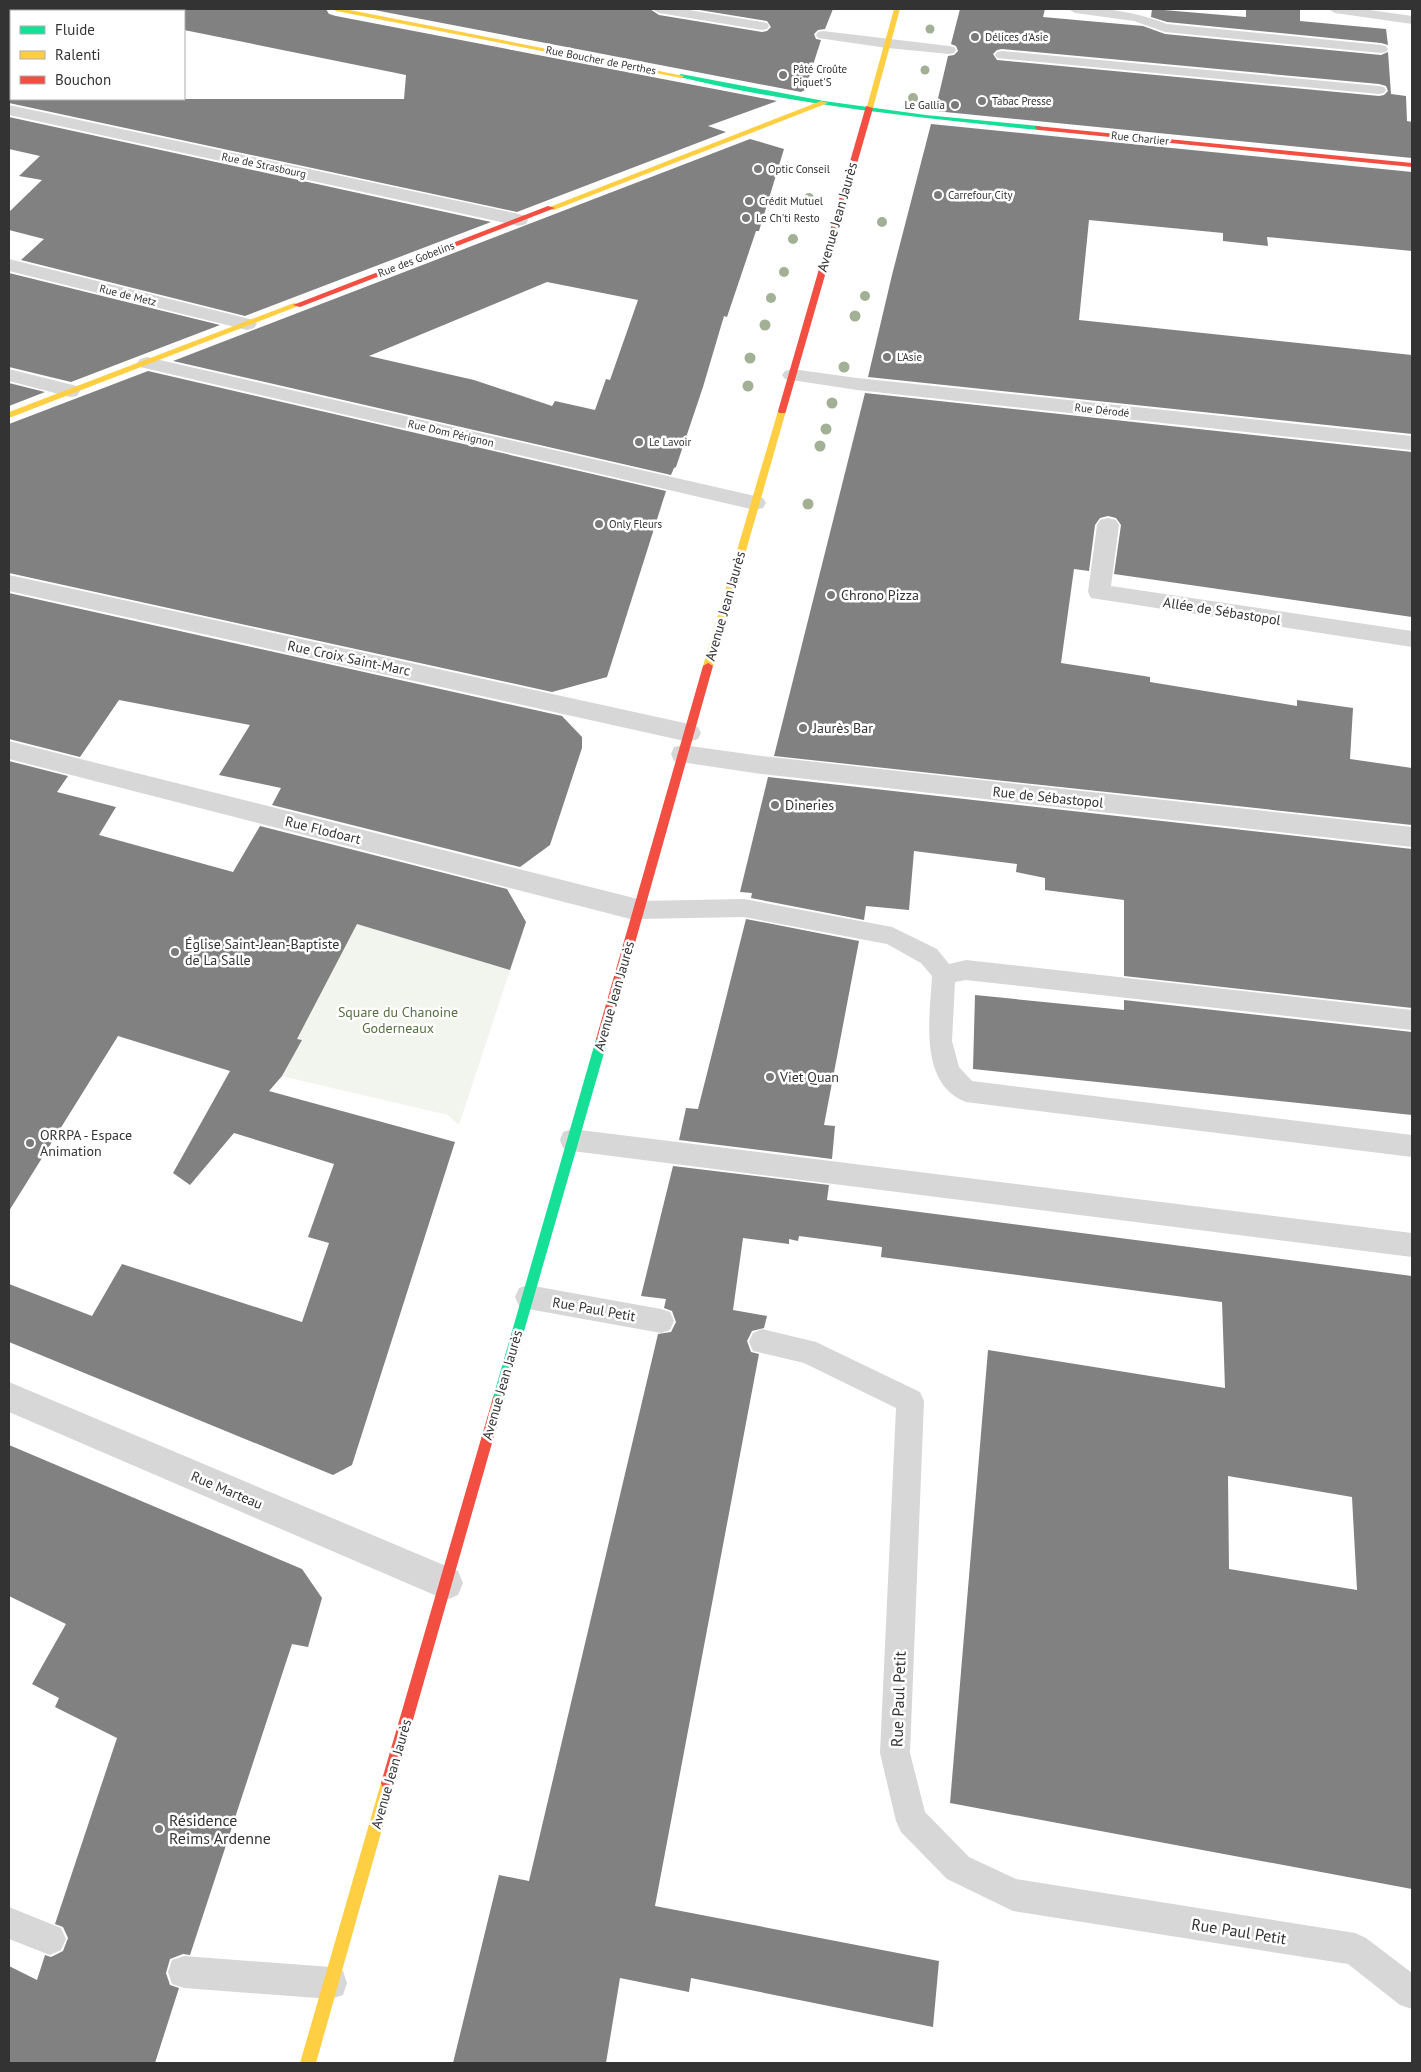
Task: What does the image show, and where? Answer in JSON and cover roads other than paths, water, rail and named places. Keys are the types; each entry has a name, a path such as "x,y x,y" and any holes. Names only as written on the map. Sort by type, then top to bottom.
{"street":[{"name":"Rue Boucher de Perthes","path":"336,9 868,110"},
{"name":"Avenue Jean Jaurès","path":"308,2063 897,9"},
{"name":"Rue des Gobelins","path":"9,415 824,103"},
{"name":"Rue de Strasbourg","path":"9,110 519,220"},
{"name":"Rue Charlier","path":"868,110 1412,165"},
{"name":"Rue de Metz","path":"9,265 247,324"},
{"name":"Rue Dom Pérignon","path":"146,362 755,503"},
{"path":"9,375 70,391"},
{"name":"Rue Dérodé","path":"792,376 1412,444"},
{"name":"Allée de Sébastopol","path":"1108,525 1099,592 1412,639"},
{"name":"Rue Croix Saint-Marc","path":"9,583 686,743"},
{"name":"Rue de Sébastopol","path":"686,743 769,766 1412,837"},
{"name":"Rue Flodoart","path":"9,750 638,910"},
{"name":"Rue Marteau","path":"9,1397 446,1583"}],"lane":[{"path":"659,9 762,26"},
{"path":"1075,9 1137,17 1165,28 1381,48"},
{"path":"1334,9 1412,20"},
{"path":"823,36 950,50"},
{"path":"1002,55 1379,90"},
{"path":"638,910 744,908 892,936 928,956 944,974 940,1040 948,1072 966,1091 1412,1146"},
{"path":"944,974 966,970 1412,1020"},
{"path":"572,1140 1412,1245"},
{"name":"Rue Paul Petit","path":"528,1297 661,1321"},
{"name":"Rue Paul Petit","path":"762,1342 806,1351 910,1401 895,1754 912,1821 958,1868 1013,1895 1355,1949 1412,1993"},
{"path":"9,1923 50,1939"},
{"path":"184,1972 331,1982"}],"place":[{"name":"Délices d'Asie","path":"975,37"},
{"name":"Pâté Croûte Piquet'S","path":"783,75"},
{"name":"Tabac Presse","path":"982,101"},
{"name":"Le Gallia","path":"955,105"},
{"name":"Optic Conseil","path":"758,169"},
{"name":"Carrefour City","path":"938,195"},
{"name":"Crédit Mutuel","path":"749,201"},
{"name":"Le Ch'ti Resto","path":"746,218"},
{"name":"L'Asie","path":"887,357"},
{"name":"Le Lavoir","path":"639,442"},
{"name":"Only Fleurs","path":"599,524"},
{"name":"Chrono Pizza","path":"831,595"},
{"name":"Jaurès Bar","path":"803,728"},
{"name":"Dineries","path":"775,805"},
{"name":"Église Saint-Jean-Baptiste de La Salle","path":"175,952"},
{"name":"Viet Quan","path":"770,1077"},
{"name":"ORRPA - Espace Animation","path":"30,1143"},
{"name":"Résidence Reims Ardenne","path":"159,1829"}],"park label":[{"name":"Square du Chanoine Goderneaux","path":"398,1020"}]}
